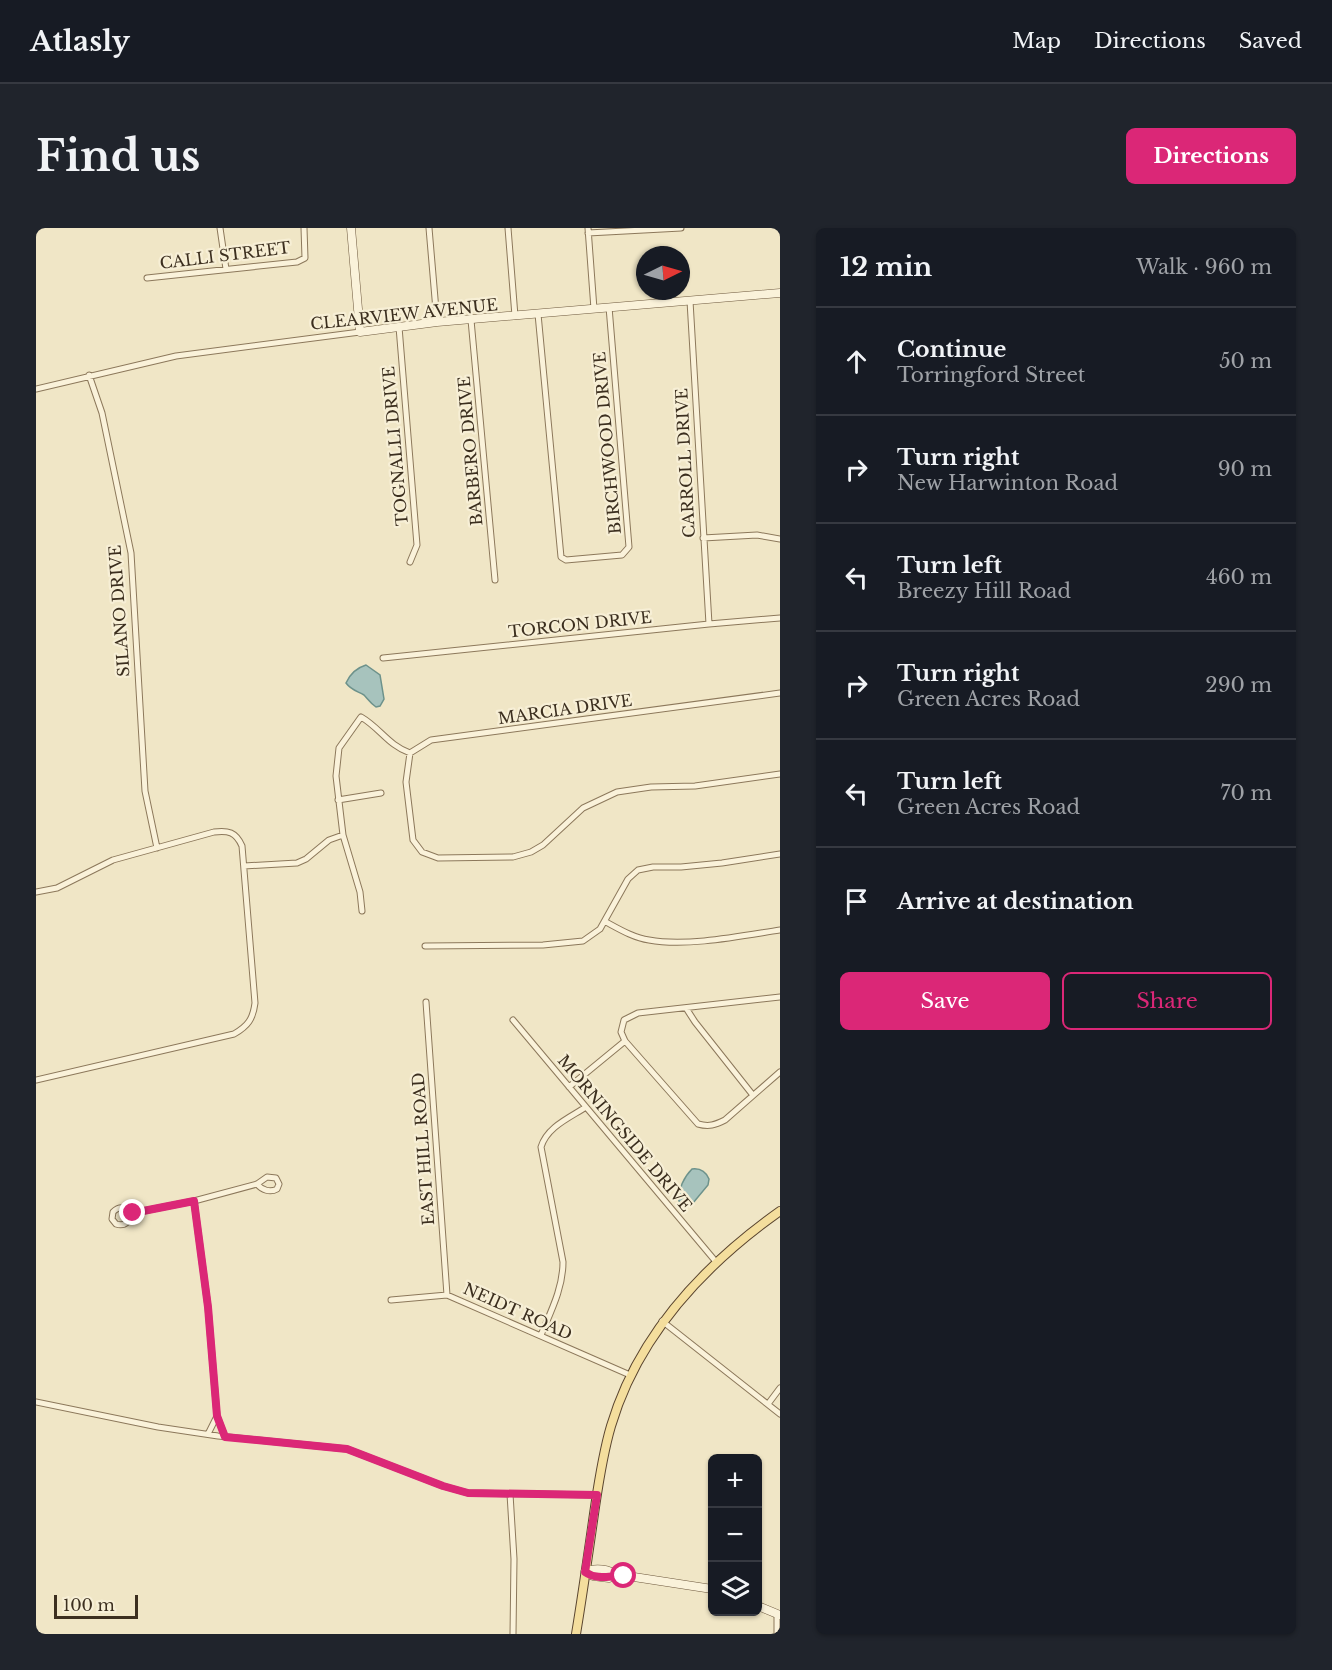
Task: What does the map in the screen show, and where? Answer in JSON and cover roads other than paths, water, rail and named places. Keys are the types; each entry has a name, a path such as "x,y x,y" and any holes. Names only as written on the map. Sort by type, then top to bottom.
{"main road":[{"path":"576,1634 603,1458 611,1425 630,1375 663,1321 695,1284 780,1211"}],"street":[{"path":"220,228 226,269"},
{"name":"CALLI STREET","path":"147,278 297,262 305,258 304,228"},
{"path":"351,228 360,332"},
{"path":"429,228 437,322"},
{"path":"508,228 515,316"},
{"path":"594,309 588,230 681,228"},
{"name":"CLEARVIEW AVENUE","path":"36,389 176,356 437,322 780,293"},
{"name":"CARROLL DRIVE","path":"690,300 709,624"},
{"name":"BIRCHWOOD DRIVE","path":"538,314 561,558 566,560 622,555 629,548 609,307"},
{"name":"BARBERO DRIVE","path":"471,320 495,580"},
{"name":"TOGNALLI DRIVE","path":"399,327 417,545 410,562"},
{"name":"SILANO DRIVE","path":"90,375 102,413 131,553 145,791 157,848"},
{"path":"703,538 757,535 780,539"},
{"name":"TORCON DRIVE","path":"383,658 780,618"},
{"name":"MARCIA DRIVE","path":"410,753 431,740 780,693"},
{"path":"362,911 358,883 343,836 336,760 339,748 361,717 370,722 390,743 410,753 406,782 413,840 428,855 443,859 513,857 531,852 583,808 617,792 651,787 695,786 780,774"},
{"path":"338,800 381,793"},
{"path":"36,892 57,888 113,860 214,832 229,832 239,839 242,846 255,1003 250,1022 234,1034 36,1080"},
{"path":"244,866 297,863 306,859 329,840 343,836"},
{"path":"425,946 584,941 594,935 606,922 628,879 638,870 722,863 780,854"},
{"path":"606,922 648,940 672,942 780,930"},
{"path":"780,997 638,1013 624,1020 621,1032 625,1041 698,1124 707,1127 725,1120 752,1094 780,1072"},
{"name":"EAST HILL ROAD","path":"426,1002 447,1295"},
{"path":"686,1008 752,1094"},
{"name":"MORNINGSIDE DRIVE","path":"513,1020 717,1263"},
{"path":"569,1087 625,1041"},
{"path":"541,1335 560,1288 563,1273 563,1262 541,1148 543,1139 554,1127 586,1107"},
{"path":"133,1213 194,1201 257,1184"},
{"path":"194,1201 208,1307 217,1416 225,1437"},
{"name":"NEIDT ROAD","path":"391,1300 447,1295 630,1375"},
{"path":"663,1321 780,1414"},
{"path":"768,1404 780,1388"},
{"path":"36,1402 158,1427 225,1437 347,1449 468,1493 597,1495"},
{"path":"208,1434 217,1416"},
{"path":"510,1494 514,1559 513,1634"},
{"path":"585,1572 592,1576 609,1578 617,1575 708,1588"},
{"path":"762,1608 779,1615 777,1634"}],"water":[{"path":"366,665 380,675 384,699 380,706 376,707 364,695 346,683 354,672"},
{"path":"692,1169 704,1172 709,1179 708,1185 693,1203 684,1204 679,1201 679,1192 684,1179"}]}
